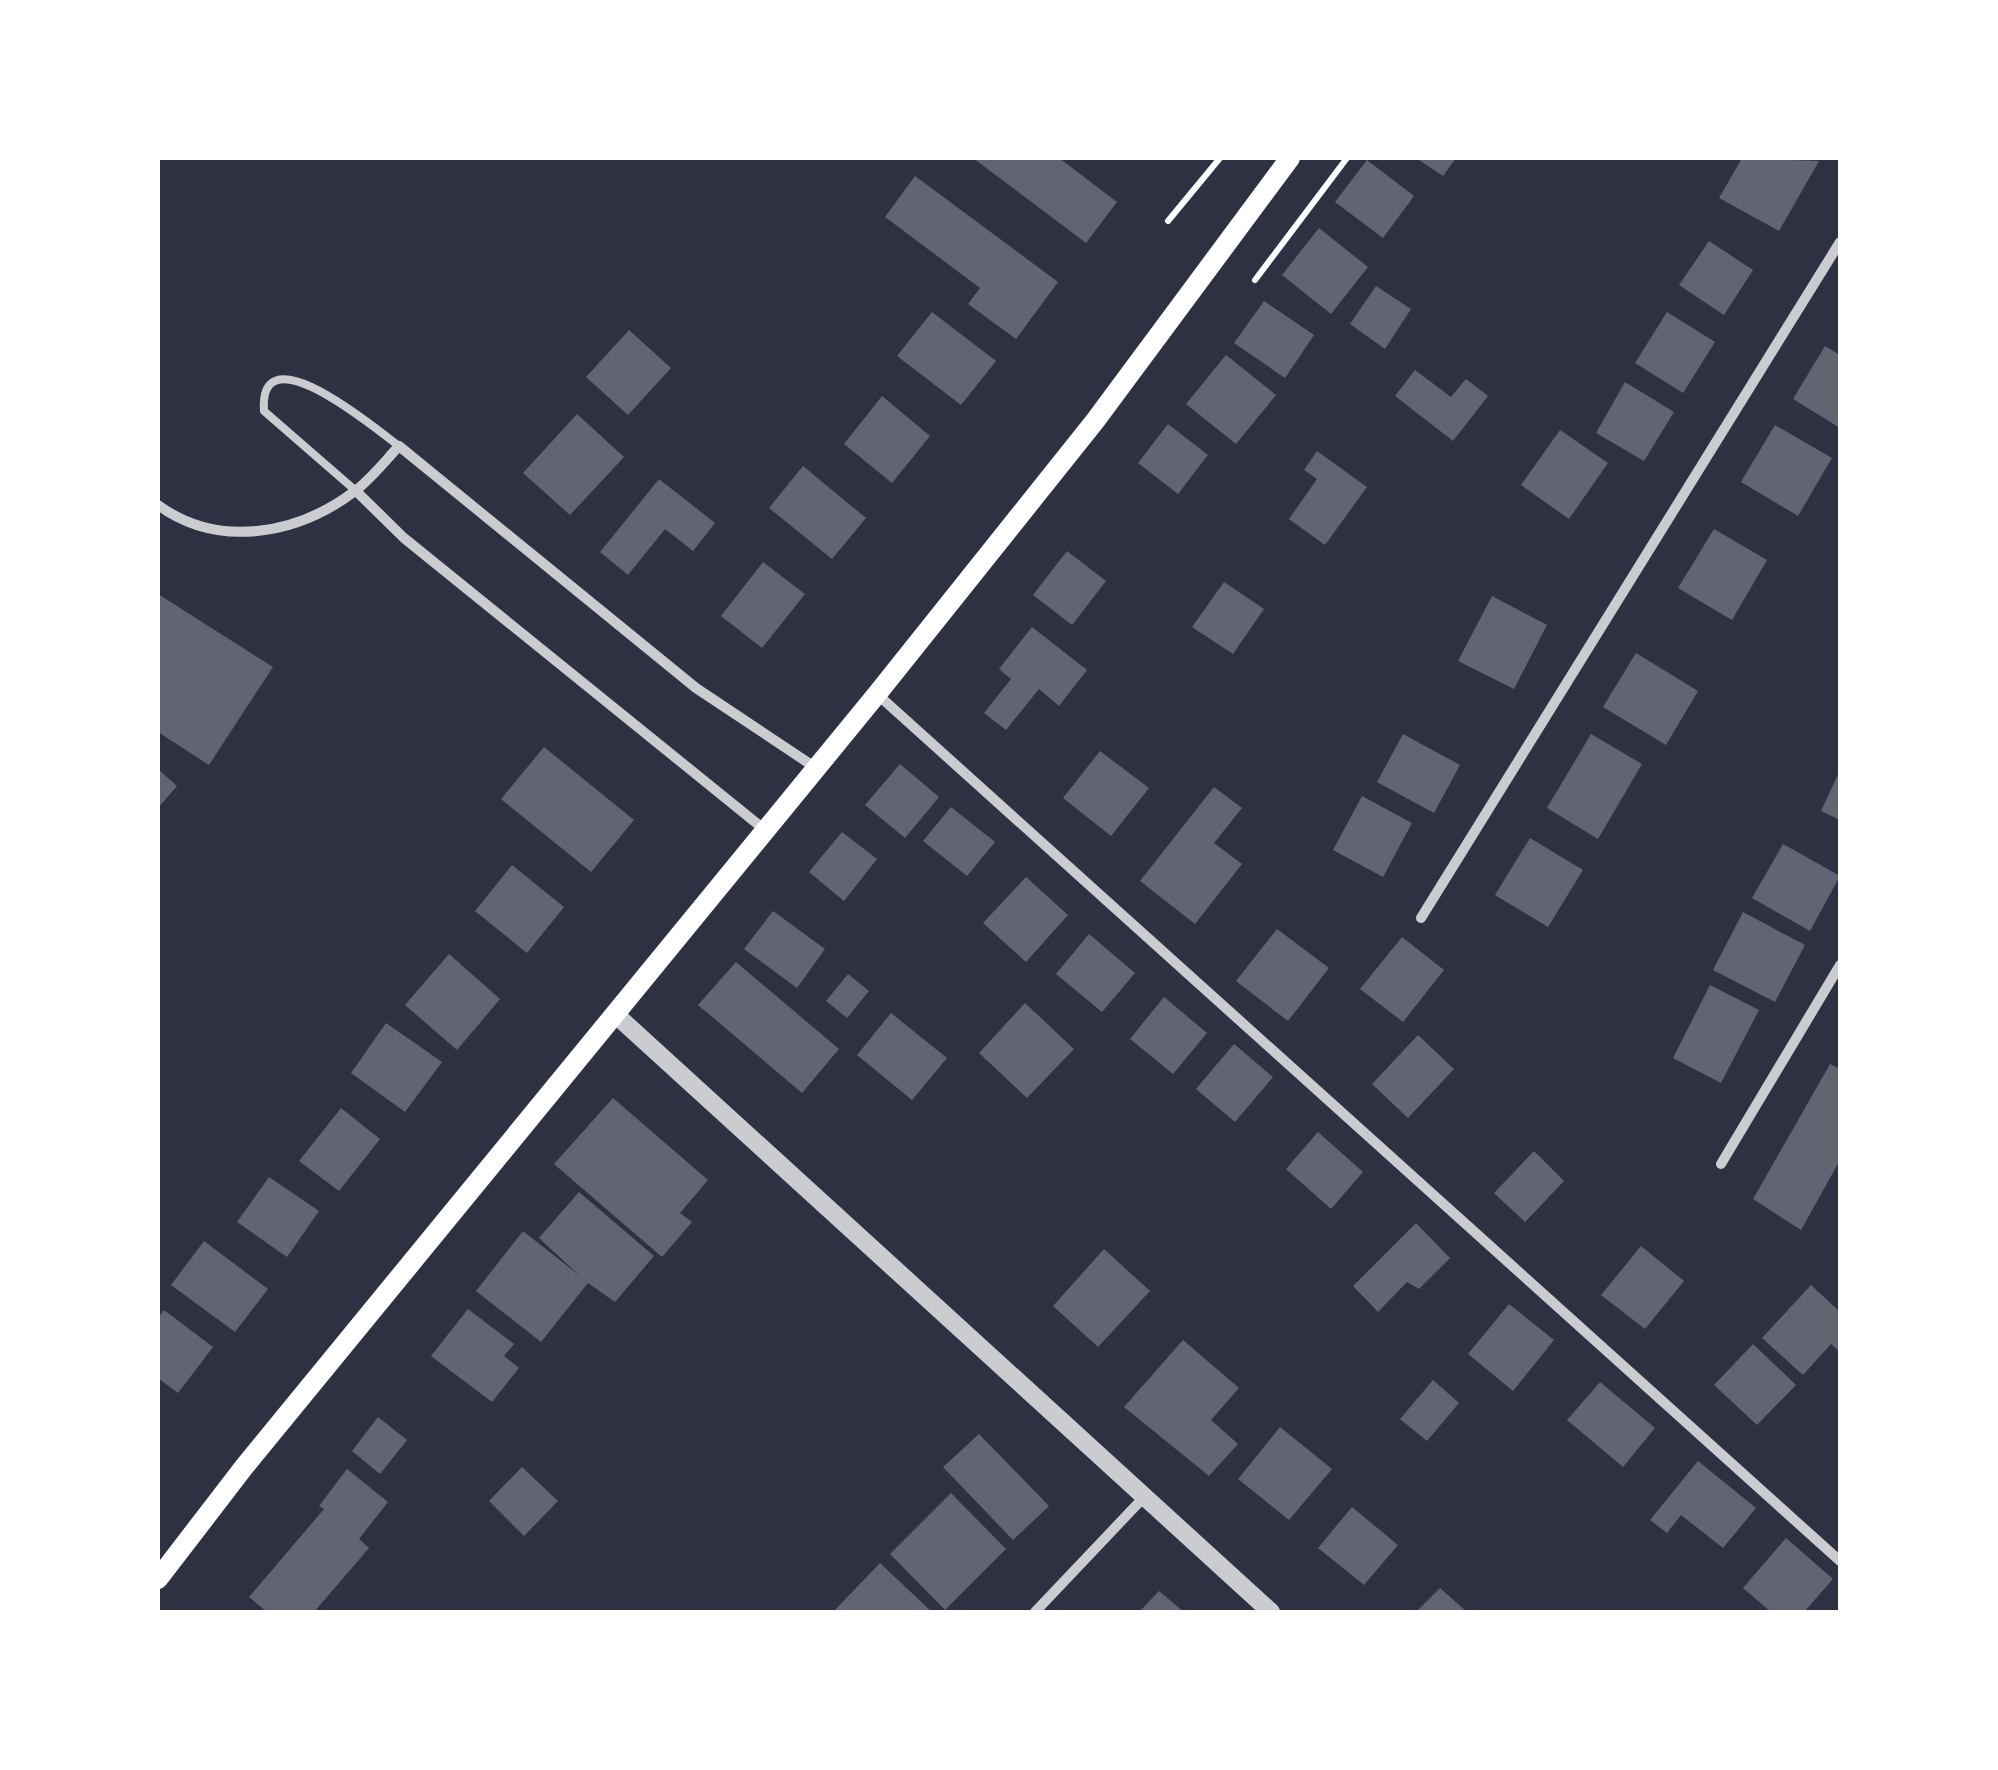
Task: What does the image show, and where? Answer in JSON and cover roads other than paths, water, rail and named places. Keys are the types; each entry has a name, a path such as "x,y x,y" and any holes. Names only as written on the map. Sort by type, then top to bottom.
{"main road":[{"path":"158,1579 1095,421 1290,158"}],"street":[{"path":"1421,918 1840,242"},
{"path":"158,505 195,528 272,531 356,491 398,446 696,688 816,768"},
{"path":"356,491 404,538 765,830"},
{"path":"877,694 1840,1562"},
{"path":"1722,1164 1840,965"},
{"path":"615,1014 1271,1612"},
{"path":"1035,1612 1146,1494"}],"lane":[{"path":"356,491 264,410 262,396 270,386 283,378 309,382 398,446"}]}
